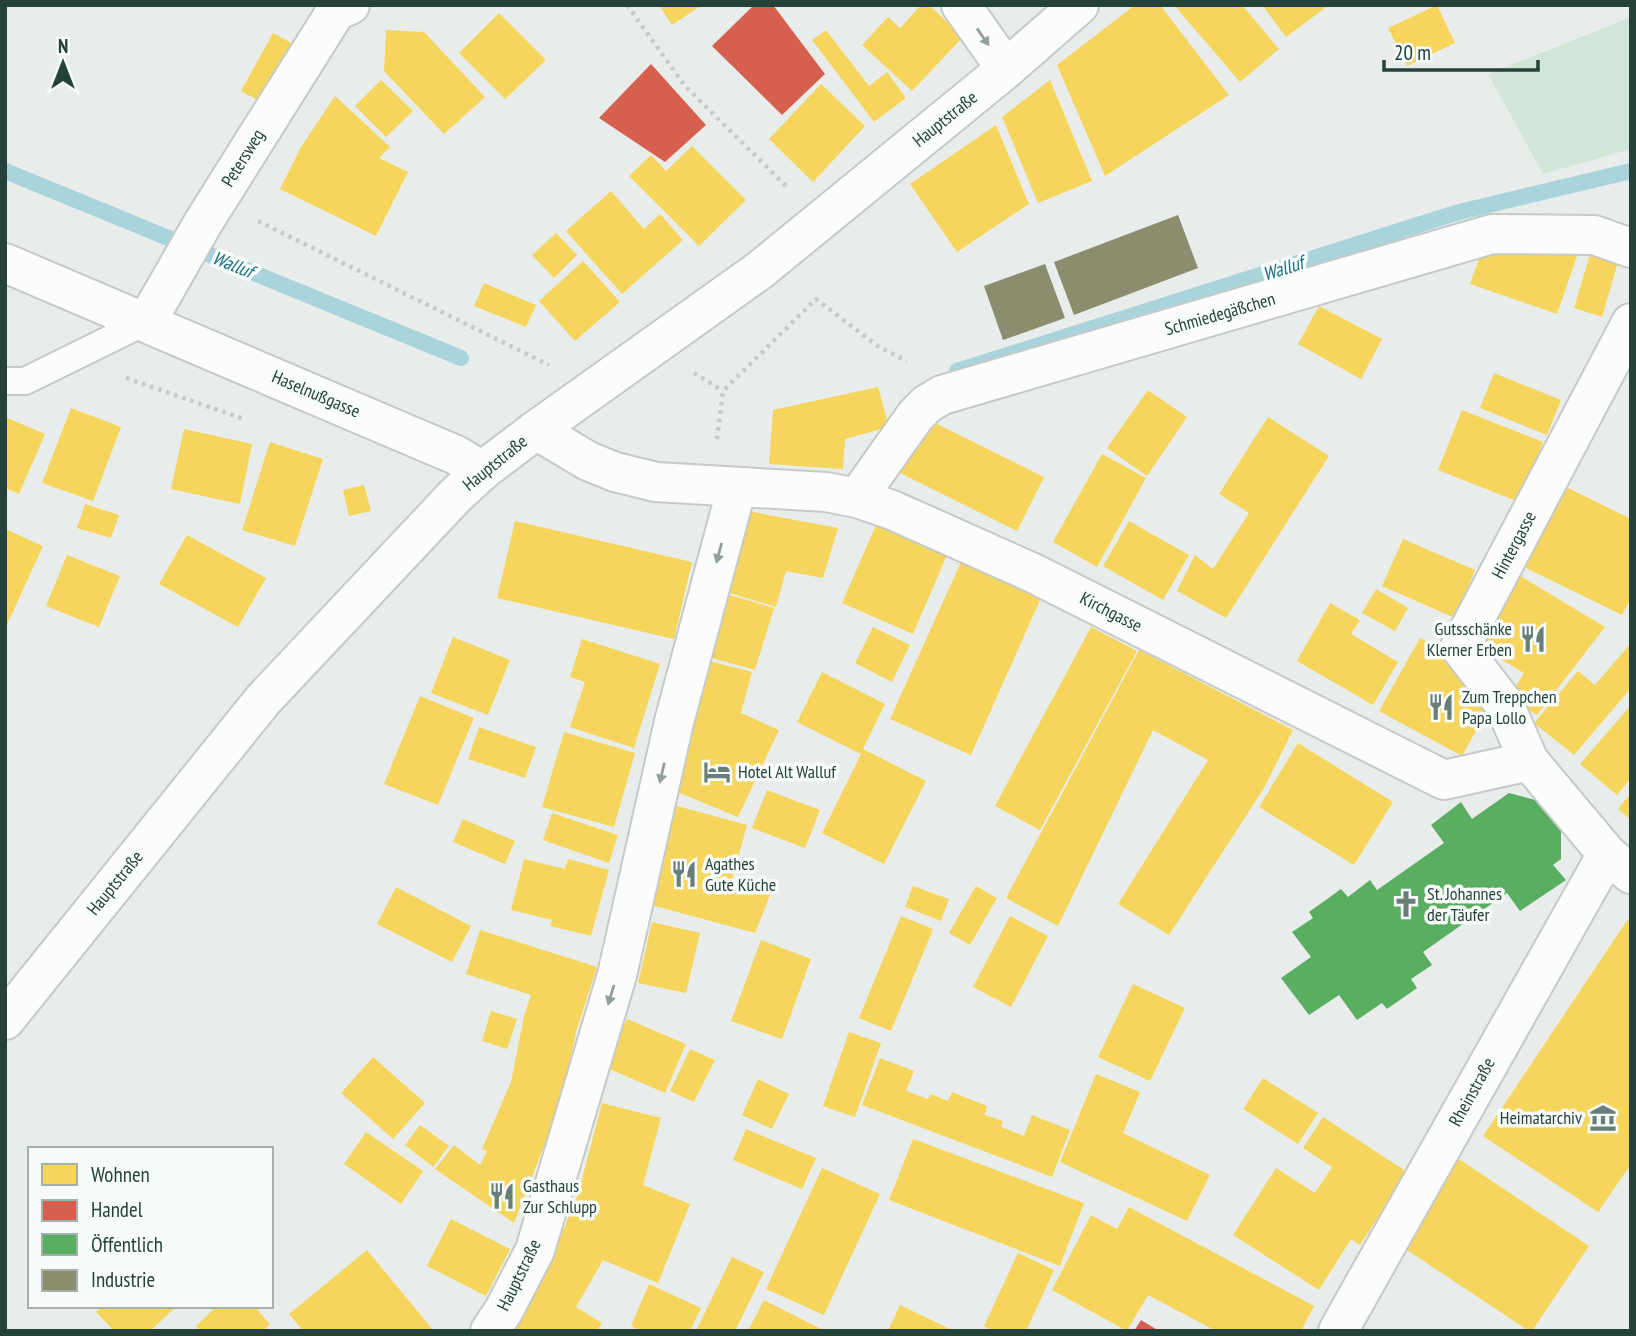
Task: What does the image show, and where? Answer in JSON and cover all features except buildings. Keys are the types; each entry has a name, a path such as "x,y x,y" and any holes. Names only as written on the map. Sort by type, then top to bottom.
{"street":[{"name":"Petersweg","path":"147,321 180,260 336,11 350,5"},
{"path":"961,5 1006,69"},
{"name":"Hauptstraße","path":"5,1020 263,699 438,513 482,471 594,387 760,270 1006,69 1079,5"},
{"name":"Schmiedegäßchen","path":"857,498 916,415 942,395 1492,234 1594,235 1631,248"},
{"name":"Haselnußgasse","path":"5,263 147,321 446,451 482,471"},
{"name":"Hintergasse","path":"1529,761 1504,704 1460,647 1631,323"},
{"name":"Kirchgasse","path":"536,430 588,461 615,472 656,482 826,492 857,498 892,510 1033,573 1444,780 1529,761"},
{"name":"Hauptstraße","path":"489,1331 504,1310 534,1250 617,975 674,722 737,487"},
{"path":"1529,761 1619,864"},
{"name":"Rheinstraße","path":"1338,1331 1619,864"}],"lane":[{"path":"5,381 25,380 147,321"}],"path":[{"path":"627,5 685,86 821,221"},
{"path":"210,212 594,387"},
{"path":"723,391 816,299 879,347 919,368 942,395"}],"green space":[{"path":"1631,17 1631,149 1543,174 1488,74"}],"waterway":[{"name":"Walluf","path":"5,171 461,358"},
{"name":"Walluf","path":"957,371 1459,212 1631,171"}],"place":[{"name":"Gutsschänke Klerner Erben","path":"1533,639"},
{"name":"Zum Treppchen Papa Lollo","path":"1441,707"},
{"name":"Hotel Alt Walluf","path":"717,772"},
{"name":"Agathes Gute Küche","path":"684,874"},
{"name":"St. Johannes der Täufer","path":"1406,904"},
{"name":"Heimatarchiv","path":"1603,1118"},
{"name":"Gasthaus Zur Schlupp","path":"502,1196"}]}
